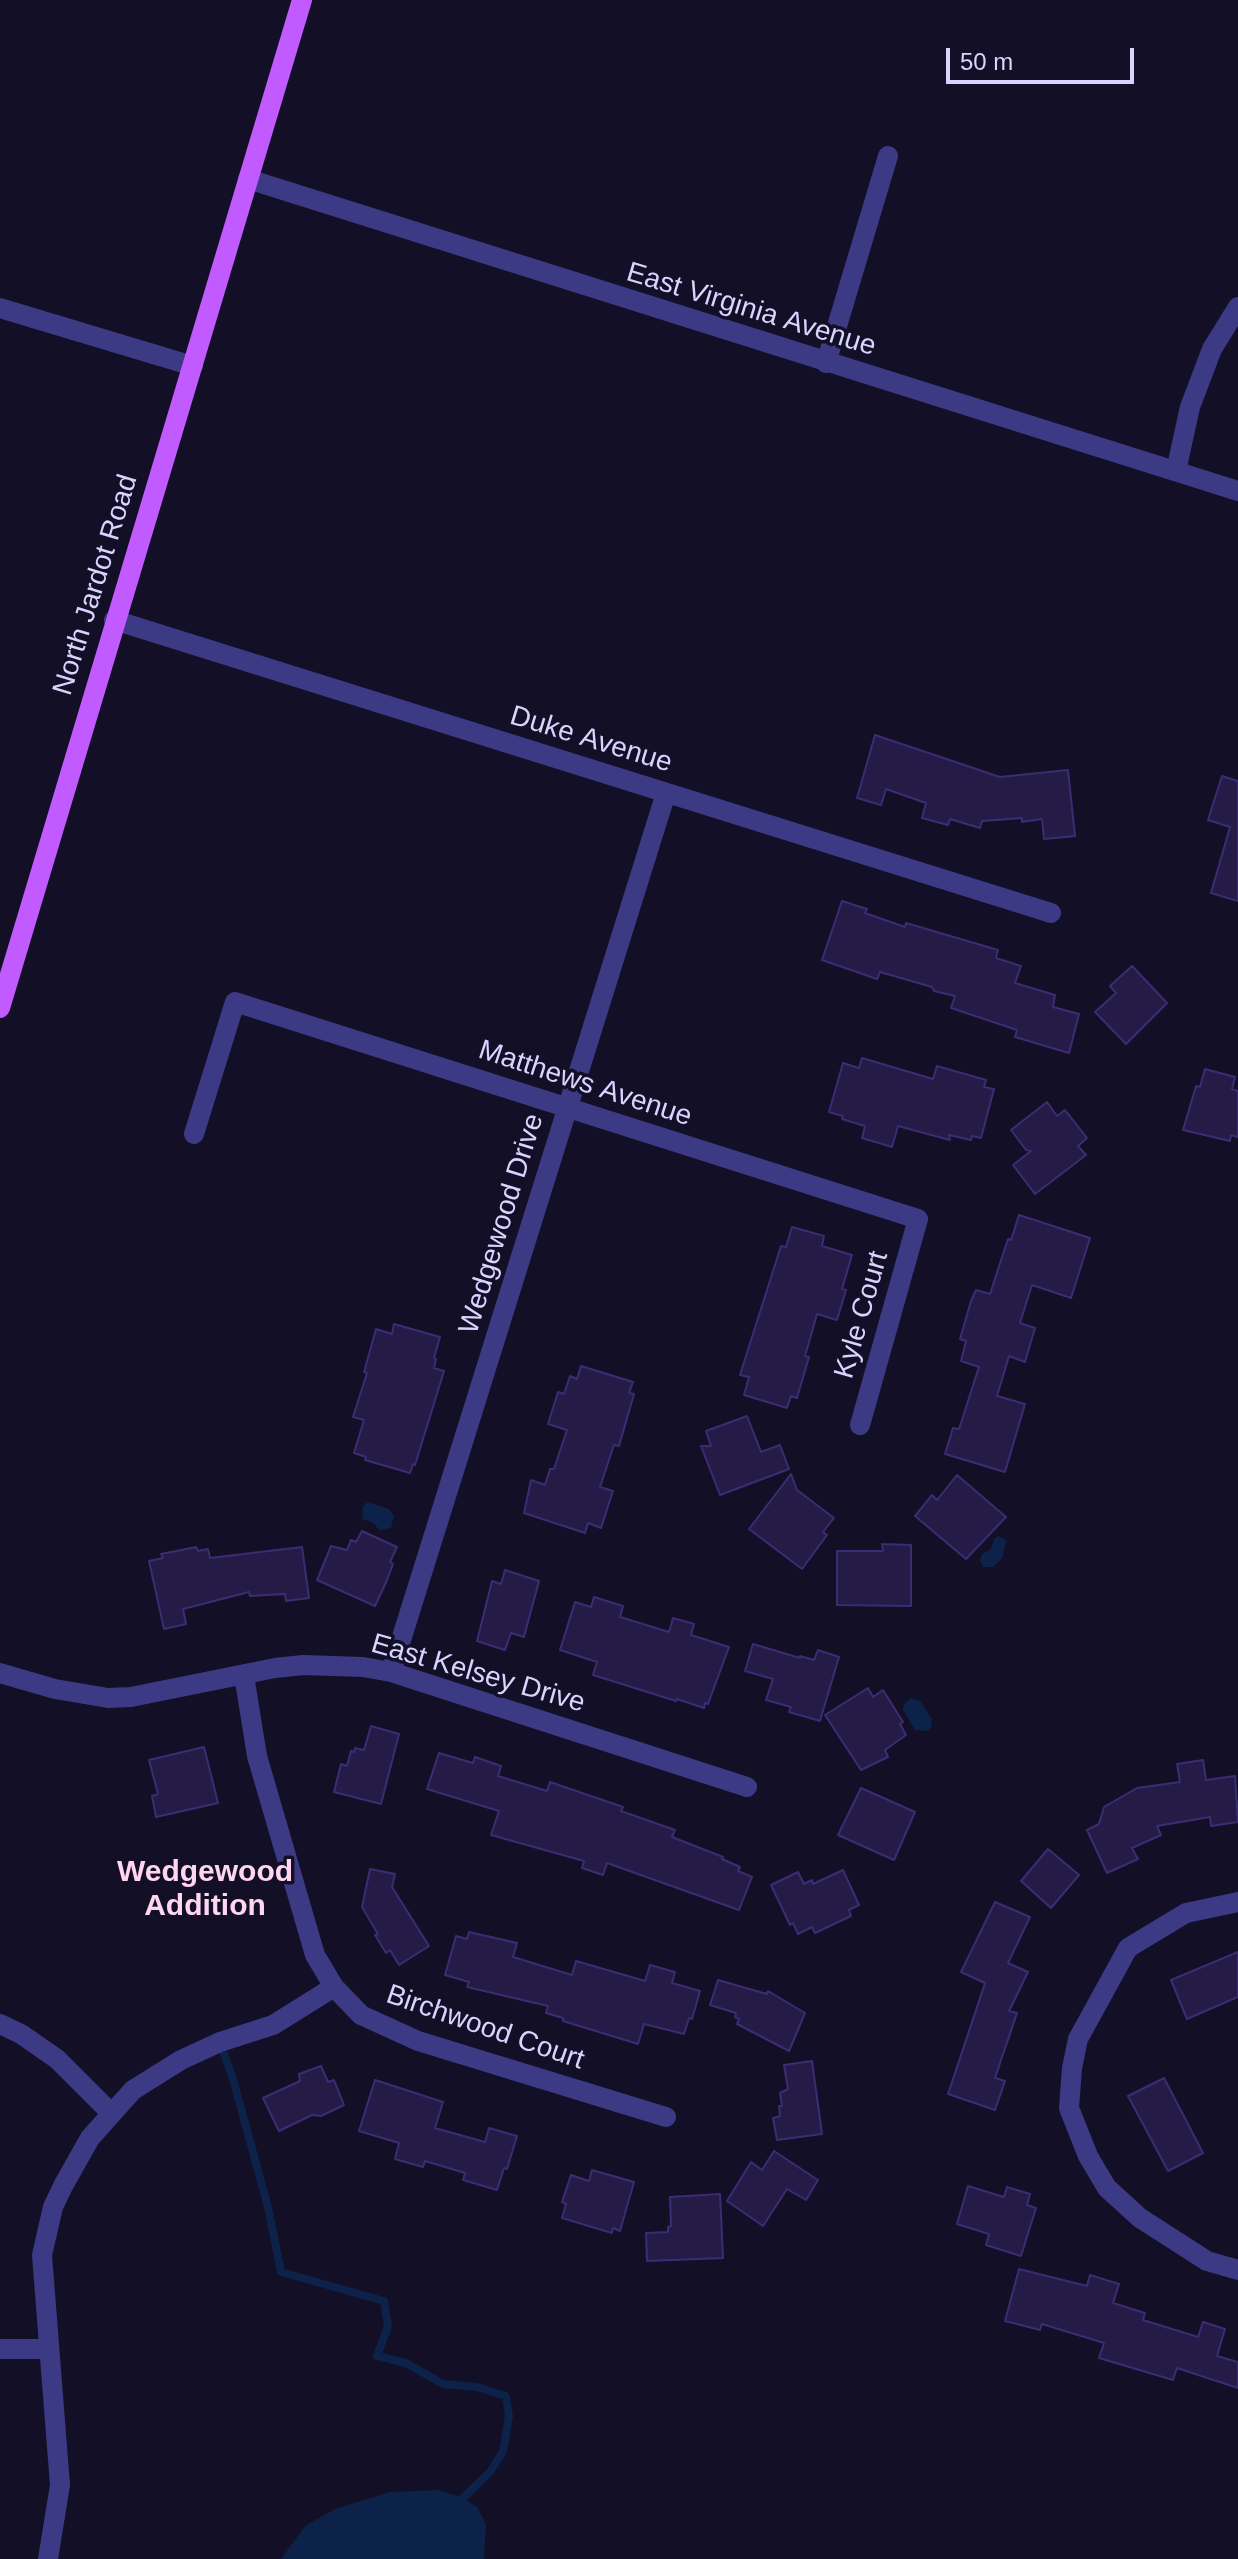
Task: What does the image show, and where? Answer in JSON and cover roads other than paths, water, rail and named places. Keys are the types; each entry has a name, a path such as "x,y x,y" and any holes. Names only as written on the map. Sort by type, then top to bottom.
{"main road":[{"name":"North Jardot Road","path":"0,1008 302,0"}],"street":[{"path":"826,363 888,156"},
{"name":"East Virginia Avenue","path":"248,179 1238,491"},
{"path":"1176,471 1190,407 1212,349 1238,307"},
{"path":"0,308 193,366"},
{"name":"Duke Avenue","path":"114,620 1051,913"},
{"name":"Wedgewood Drive","path":"391,1672 666,793"},
{"name":"Matthews Avenue","path":"194,1134 235,1002 918,1219"},
{"name":"Kyle Court","path":"860,1425 918,1219"},
{"name":"East Kelsey Drive","path":"0,1673 55,1689 108,1698 131,1697 303,1665 363,1667 391,1672 747,1787"},
{"name":"Birchwood Court","path":"244,1675 257,1756 315,1955 334,1987 361,2015 418,2041 666,2117"},
{"path":"1238,1902 1186,1913 1128,1948 1078,2039 1069,2108 1088,2156 1107,2188 1140,2218 1207,2261 1238,2270"},
{"path":"48,2559 60,2485 42,2255 53,2207 63,2186 90,2138 110,2112 133,2090 154,2075 220,2042 273,2025 334,1987"},
{"path":"0,2024 21,2034 57,2059 110,2112"},
{"path":"0,2349 48,2349"}],"water":[{"path":"368,1502 389,1509 394,1516 391,1528 379,1530 374,1523 362,1519 363,1506"},
{"path":"998,1536 1006,1540 1003,1557 993,1567 983,1567 980,1560 982,1554 991,1549"},
{"path":"911,1698 920,1701 932,1719 928,1731 915,1730 903,1710 904,1704"},
{"path":"439,2490 463,2498 477,2507 486,2524 484,2559 281,2559 305,2526 335,2509 390,2492"}],"waterway":[{"path":"220,2043 268,2207 281,2272 384,2301 388,2326 377,2356 406,2363 443,2384 477,2387 506,2396 509,2416 503,2452 490,2472 463,2498"}],"district":[{"name":"Wedgewood Addition","path":"205,1890"}]}
